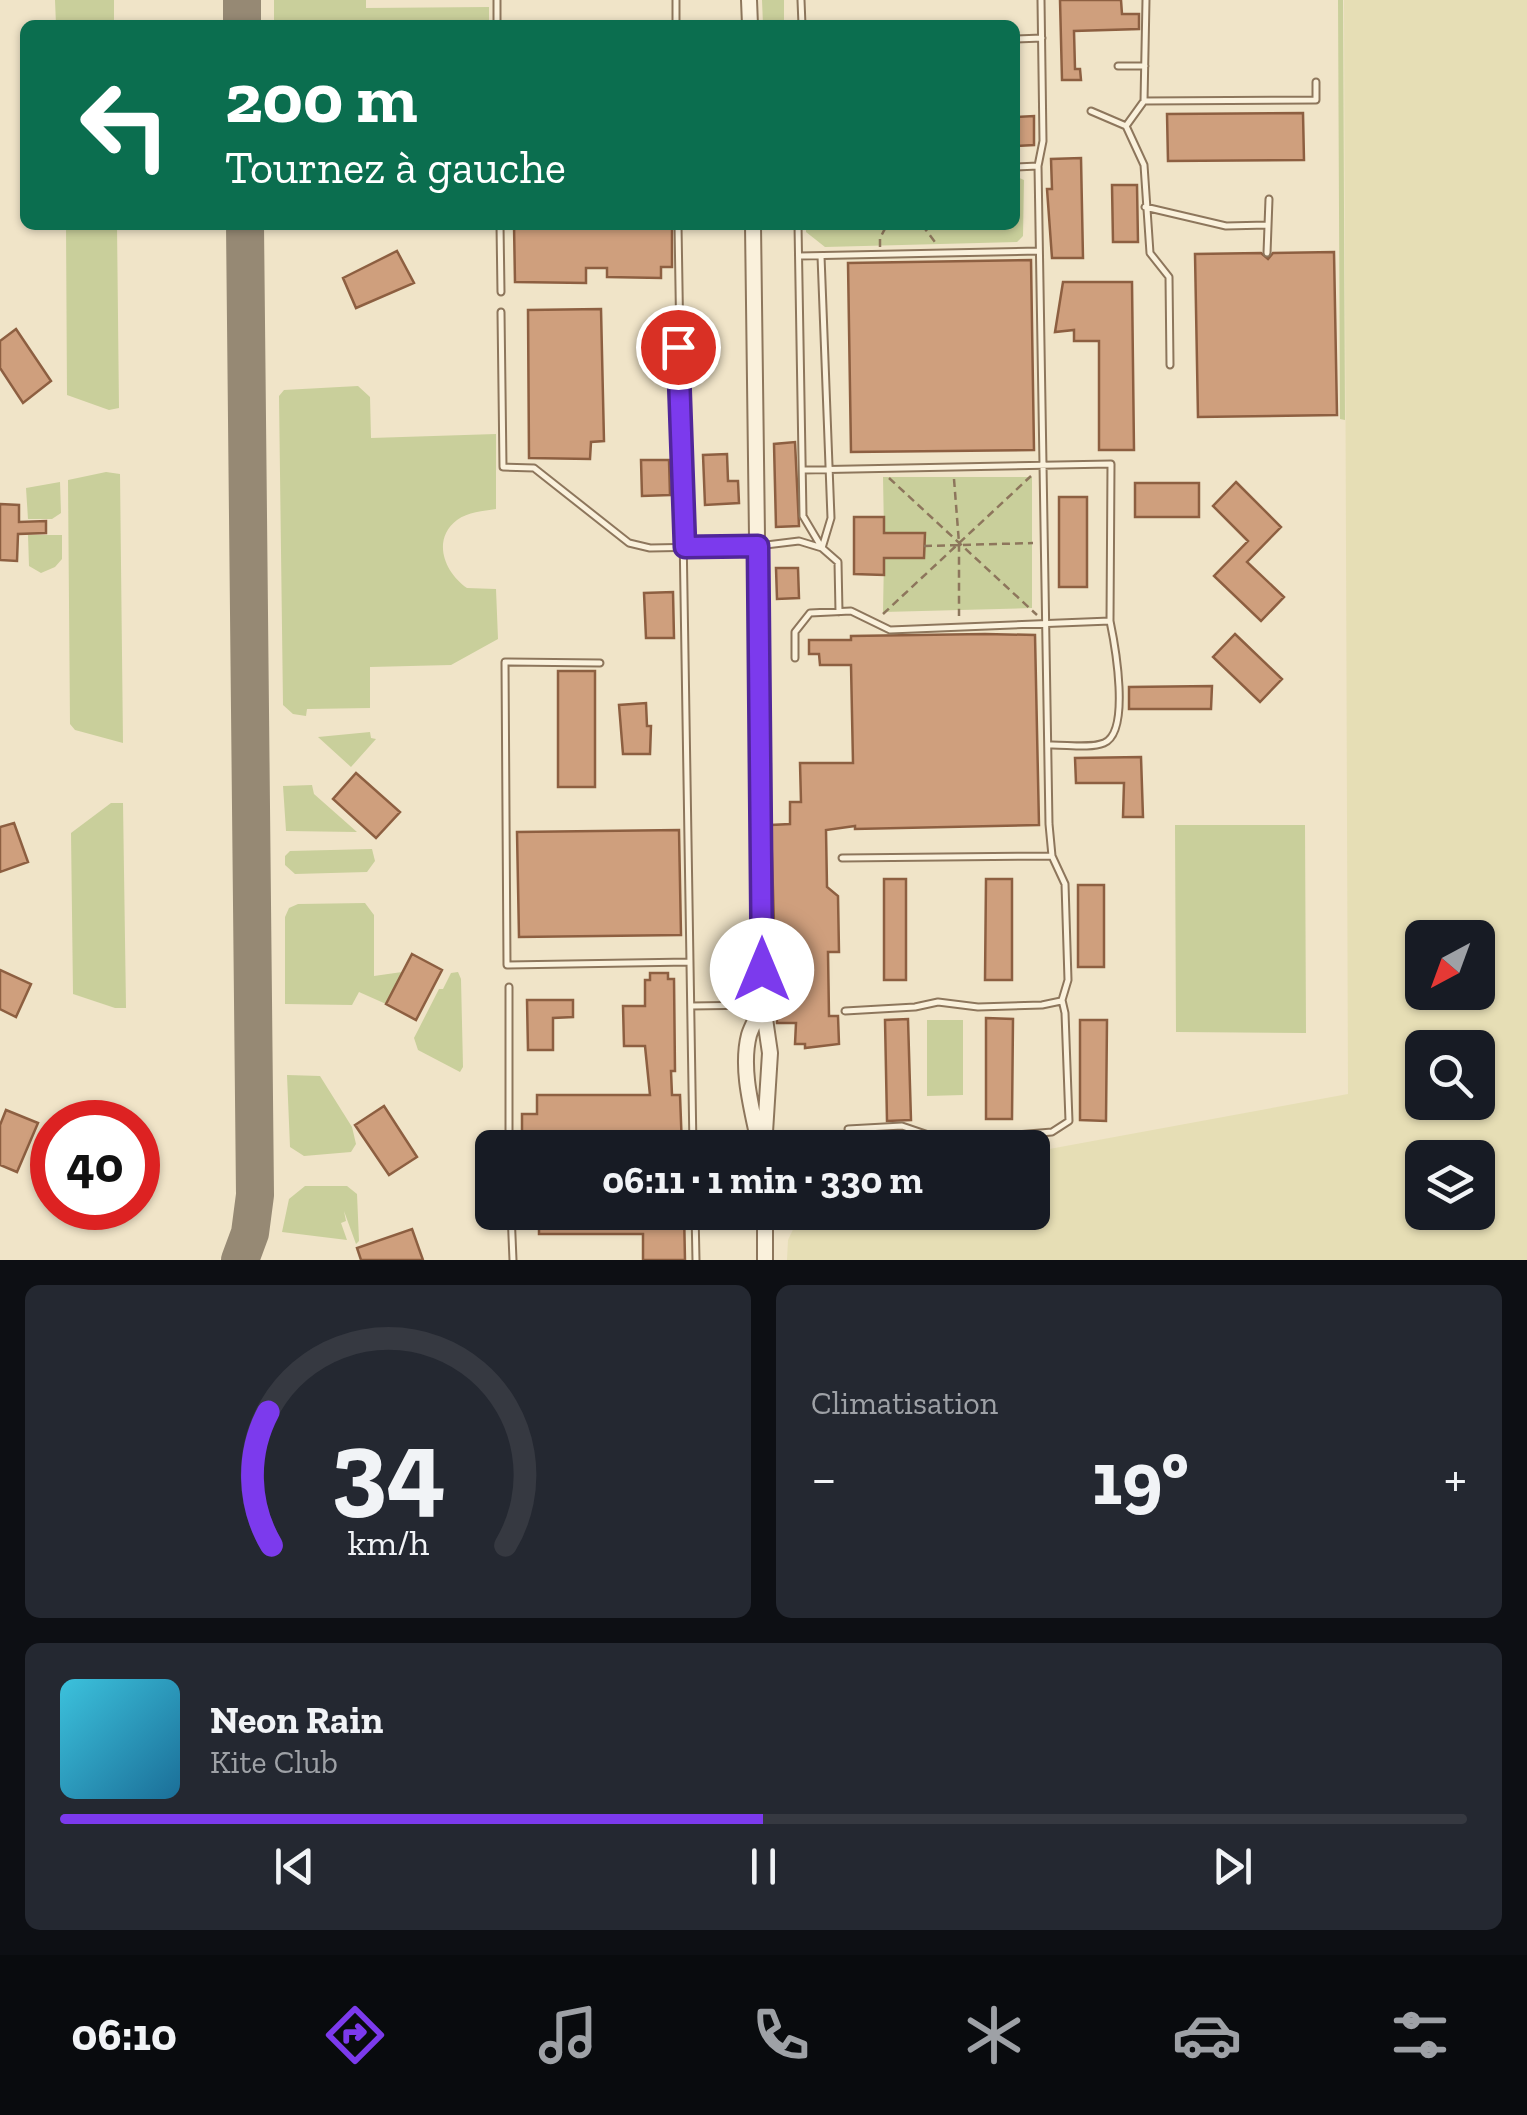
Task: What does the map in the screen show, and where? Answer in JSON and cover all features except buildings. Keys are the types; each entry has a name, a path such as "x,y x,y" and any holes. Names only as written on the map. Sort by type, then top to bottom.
{"street":[{"path":"754,230 763,1005 770,1053 764,1130"},
{"path":"766,1230 766,1260"}],"lane":[{"path":"848,1129 902,1126 946,1141 1052,1132 1068,1121 1066,1013 1062,1000 1068,980 1065,884 1052,856 1048,744 1038,166 1043,141 1041,0"},
{"path":"1126,126 1144,102 1146,0"},
{"path":"1020,39 1042,38"},
{"path":"1118,66 1145,66"},
{"path":"1144,102 1316,100 1316,82"},
{"path":"1090,111 1126,126 1144,165 1150,253 1168,277 1170,364"},
{"path":"1020,167 1038,166"},
{"path":"1267,253 1269,198"},
{"path":"1146,207 1226,226 1267,225"},
{"path":"500,230 500,292"},
{"path":"678,230 692,1130"},
{"path":"798,230 803,516 822,548 838,562 839,612"},
{"path":"799,256 1039,251"},
{"path":"821,256 830,518 822,548"},
{"path":"501,312 502,467 534,468 630,543 650,548 758,546 799,541 822,548"},
{"path":"802,470 1110,464 1110,621 1120,722 1114,736 1102,744 1048,744"},
{"path":"794,658 795,632 810,613 851,611 890,630 1110,621"},
{"path":"600,664 505,662 508,964 690,962"},
{"path":"842,858 1052,856"},
{"path":"509,988 509,1130"},
{"path":"846,1011 938,1002 978,1007 1042,1005 1062,1000"},
{"path":"689,1006 763,1005"},
{"path":"512,1230 513,1260"},
{"path":"695,1230 696,1260"}],"path":[{"path":"880,254 884,230"},
{"path":"926,230 935,241 934,253"},
{"path":"874,622 1043,465"},
{"path":"953,467 959,543 958,627"},
{"path":"879,469 1046,623"},
{"path":"924,546 1044,543"}],"shaded area":[{"path":"1344,0 1527,0 1527,1260 787,1260 793,1230 1050,1230 1050,1149 1348,1094"}],"green space":[{"path":"55,0 114,0 114,20 56,20"},
{"path":"274,0 366,0 366,8 489,7 489,20 274,20"},
{"path":"762,0 784,0 784,20 763,20"},
{"path":"1338,0 1343,0 1345,420 1340,419"},
{"path":"1020,178 1024,180 1023,236 1017,242 825,247 806,232 1020,230"},
{"path":"66,230 117,230 119,408 109,410 67,395"},
{"path":"358,386 370,397 371,438 496,434 496,509 457,520 444,537 443,546 447,565 459,582 467,588 496,589 498,639 451,665 370,667 370,708 307,709 306,716 293,714 283,705 279,396 284,390"},
{"path":"106,472 120,474 123,743 75,730 70,724 68,480"},
{"path":"883,477 1032,477 1032,608 883,612 884,558 924,558 924,533 884,532"},
{"path":"60,482 61,513 52,519 28,519 26,488"},
{"path":"28,535 62,535 62,559 55,567 41,573 29,566"},
{"path":"370,732 371,738 376,739 351,767 318,737"},
{"path":"312,785 314,794 357,832 286,831 283,786"},
{"path":"111,803 123,803 126,1008 73,994 71,833"},
{"path":"1175,825 1305,825 1306,1033 1176,1032"},
{"path":"372,849 375,861 367,872 295,874 285,865 285,856 290,851"},
{"path":"365,903 374,915 374,976 402,972 386,1004 359,992 352,1005 285,1004 285,917 289,908 298,904"},
{"path":"458,972 463,1067 460,1072 418,1050 414,1038 439,989 443,989 451,973"},
{"path":"927,1020 963,1020 963,1095 927,1096"},
{"path":"287,1075 320,1076 352,1127 356,1144 351,1152 304,1156 290,1147"},
{"path":"305,1186 347,1186 357,1194 356,1244 344,1211 346,1221 341,1223 347,1240 282,1232 289,1199"}],"taxiway":[{"path":"242,0 242,20"},
{"path":"240,1260 250,1233 255,1195 245,230"}],"route":[{"path":"678,347 685,547 758,546 762,970"}]}
